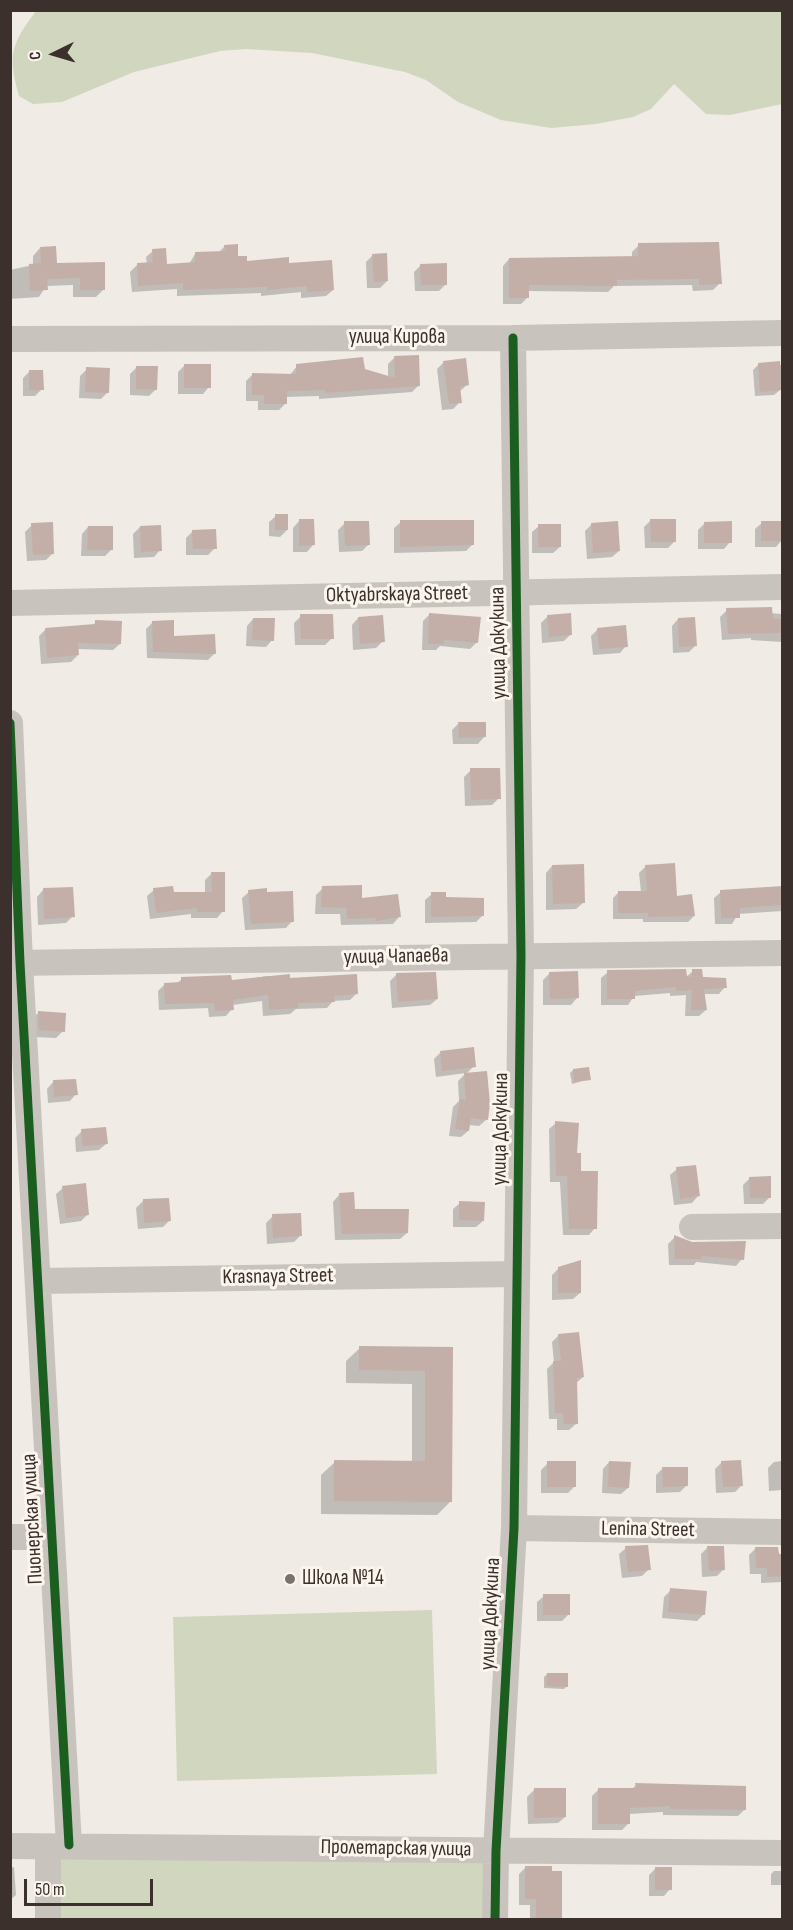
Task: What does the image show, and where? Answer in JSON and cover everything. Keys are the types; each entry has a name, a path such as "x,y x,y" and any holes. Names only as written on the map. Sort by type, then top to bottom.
{"street":[{"name":"улица Кирова","path":"10,339 513,338 783,333"},
{"name":"улица Докукина","path":"495,1920 496,1851 514,1528 521,955 513,338"},
{"name":"Oktyabrskaya Street","path":"10,603 783,587"},
{"name":"Пионерская улица","path":"10,723 15,963 38,1281 52,1537 58,1846 48,1920"},
{"name":"улица Чапаева","path":"15,963 783,953"},
{"path":"692,1227 783,1226"},
{"name":"Krasnaya Street","path":"38,1281 517,1274"},
{"name":"Lenina Street","path":"514,1528 783,1532"},
{"path":"10,1537 52,1537"},
{"name":"Пролетарская улица","path":"10,1846 783,1853"}],"green space":[{"path":"36,11 782,11 782,104 730,115 706,114 674,84 651,109 633,117 596,124 551,128 501,120 458,102 426,80 405,72 312,53 246,49 220,51 134,72 62,102 33,104 19,96 13,60 16,42"},
{"path":"432,1610 437,1774 177,1781 173,1617"},
{"path":"57,1851 487,1861 486,1919 56,1920"}],"building":[{"path":"719,242 722,284 699,285 699,279 617,280 617,286 529,285 529,298 509,298 509,258 638,256 638,243"},
{"path":"238,244 238,256 247,256 247,261 289,257 289,263 332,260 334,290 307,292 307,286 267,290 267,287 183,290 183,283 138,286 137,263 153,262 152,249 166,248 167,264 195,262 195,252 225,251 224,245"},
{"path":"56,246 57,263 105,262 105,290 80,290 80,278 47,279 48,290 30,291 29,264 41,263 40,247"},
{"path":"387,253 388,281 374,282 372,254"},
{"path":"447,263 447,285 421,285 420,264"},
{"path":"419,355 420,386 325,393 325,390 287,391 287,404 264,404 264,395 252,395 252,373 296,374 296,364 363,357 365,369 395,378 394,356"},
{"path":"466,358 469,385 460,387 462,403 449,404 443,361"},
{"path":"780,361 781,390 760,392 758,363"},
{"path":"184,364 211,364 211,388 184,388"},
{"path":"136,366 158,366 157,390 136,389"},
{"path":"86,367 110,368 109,393 85,392"},
{"path":"29,370 43,370 44,390 29,390"},
{"path":"275,514 288,514 288,530 275,530"},
{"path":"299,519 314,519 315,545 299,546"},
{"path":"650,519 676,519 676,542 651,542"},
{"path":"400,520 474,520 474,545 400,547"},
{"path":"344,521 369,521 370,545 345,546"},
{"path":"618,521 620,551 593,553 591,523"},
{"path":"732,521 732,543 704,543 704,522"},
{"path":"761,521 783,521 783,541 761,541"},
{"path":"53,522 54,554 33,555 31,523"},
{"path":"538,524 561,524 561,547 538,547"},
{"path":"161,525 162,551 141,552 140,526"},
{"path":"88,526 113,526 113,550 87,550"},
{"path":"216,529 217,549 193,549 192,530"},
{"path":"772,607 773,619 783,619 783,633 728,634 726,608"},
{"path":"429,613 481,617 478,643 444,640 444,644 428,644"},
{"path":"571,613 572,635 549,637 547,615"},
{"path":"300,614 333,614 334,639 301,639"},
{"path":"383,615 385,642 360,644 358,617"},
{"path":"695,617 697,646 679,647 678,618"},
{"path":"253,618 275,618 274,641 252,640"},
{"path":"95,620 122,621 121,644 78,643 79,655 47,658 45,628 95,624"},
{"path":"174,620 174,636 215,634 216,654 153,652 152,621"},
{"path":"626,625 628,647 599,649 597,628"},
{"path":"458,722 486,722 486,737 459,738"},
{"path":"470,768 500,768 501,799 471,800"},
{"path":"675,863 677,896 692,894 695,916 648,917 648,913 618,913 618,891 647,891 645,865"},
{"path":"584,864 585,903 553,904 552,865"},
{"path":"211,872 225,872 225,912 197,912 197,908 156,913 153,888 173,886 174,892 212,892"},
{"path":"362,885 362,898 398,894 401,917 376,921 376,918 347,919 346,908 321,907 322,886"},
{"path":"783,886 783,905 740,908 740,918 721,918 720,890"},
{"path":"73,887 75,917 44,919 43,888"},
{"path":"267,888 267,892 293,891 294,922 251,924 248,890"},
{"path":"431,892 446,892 446,897 484,898 484,916 431,917"},
{"path":"686,969 687,976 692,977 692,969 702,969 703,977 726,978 727,988 704,989 707,1010 691,1010 692,990 676,991 676,987 635,991 635,999 607,999 607,970"},
{"path":"578,971 579,998 550,999 549,972"},
{"path":"436,972 438,999 398,1002 396,973"},
{"path":"290,974 290,978 357,974 358,994 334,996 335,1002 298,1003 298,1008 269,1010 268,995 233,1000 234,1010 215,1011 214,1003 165,1004 164,983 181,982 181,977 231,975 232,980"},
{"path":"38,1011 66,1013 65,1032 39,1030"},
{"path":"474,1047 476,1067 442,1071 440,1051"},
{"path":"589,1067 591,1080 574,1082 573,1069"},
{"path":"487,1071 490,1104 488,1120 471,1118 469,1131 455,1129 460,1099 466,1100 464,1073"},
{"path":"76,1079 78,1095 54,1097 53,1080"},
{"path":"555,1121 579,1123 577,1153 581,1153 581,1171 598,1171 597,1229 569,1229 567,1176 556,1176"},
{"path":"106,1127 108,1144 83,1146 81,1129"},
{"path":"696,1165 700,1196 680,1199 676,1167"},
{"path":"771,1176 771,1198 750,1198 749,1177"},
{"path":"86,1183 89,1215 66,1218 62,1186"},
{"path":"354,1192 355,1209 409,1209 408,1233 342,1234 339,1193"},
{"path":"169,1198 171,1221 144,1223 143,1199"},
{"path":"459,1201 485,1202 484,1221 459,1220"},
{"path":"301,1213 302,1236 273,1238 272,1214"},
{"path":"674,1235 692,1242 746,1241 744,1260 702,1256 702,1259 675,1259"},
{"path":"581,1260 581,1293 558,1293 558,1267"},
{"path":"579,1332 584,1377 577,1378 578,1424 564,1424 563,1413 555,1413 553,1361 561,1361 558,1334"},
{"path":"359,1346 453,1347 452,1502 334,1501 334,1460 425,1461 425,1371 359,1370"},
{"path":"741,1460 743,1486 723,1487 721,1461"},
{"path":"547,1461 576,1461 576,1487 547,1487"},
{"path":"609,1461 631,1462 629,1488 608,1487"},
{"path":"662,1467 688,1467 688,1486 663,1487"},
{"path":"648,1545 651,1570 628,1572 625,1546"},
{"path":"707,1546 724,1546 725,1570 709,1571"},
{"path":"755,1547 778,1547 779,1554 783,1554 783,1576 767,1577 767,1568 756,1568"},
{"path":"670,1588 707,1591 705,1615 668,1612"},
{"path":"543,1594 570,1594 570,1615 543,1615"},
{"path":"547,1673 568,1673 568,1687 546,1686"},
{"path":"635,1783 746,1786 746,1810 669,1809 670,1806 630,1808 630,1824 598,1824 598,1788 636,1788"},
{"path":"534,1788 566,1788 566,1817 534,1818"},
{"path":"525,1866 552,1866 552,1871 562,1871 562,1920 536,1920 536,1899 525,1899"},
{"path":"655,1867 672,1867 672,1890 655,1890"}],"cycle path":[{"path":"495,1920 496,1851 514,1528 521,955 513,338"},
{"path":"10,723 20,963 69,1845"}],"place":[{"name":"Школа №14","path":"290,1579"}]}
